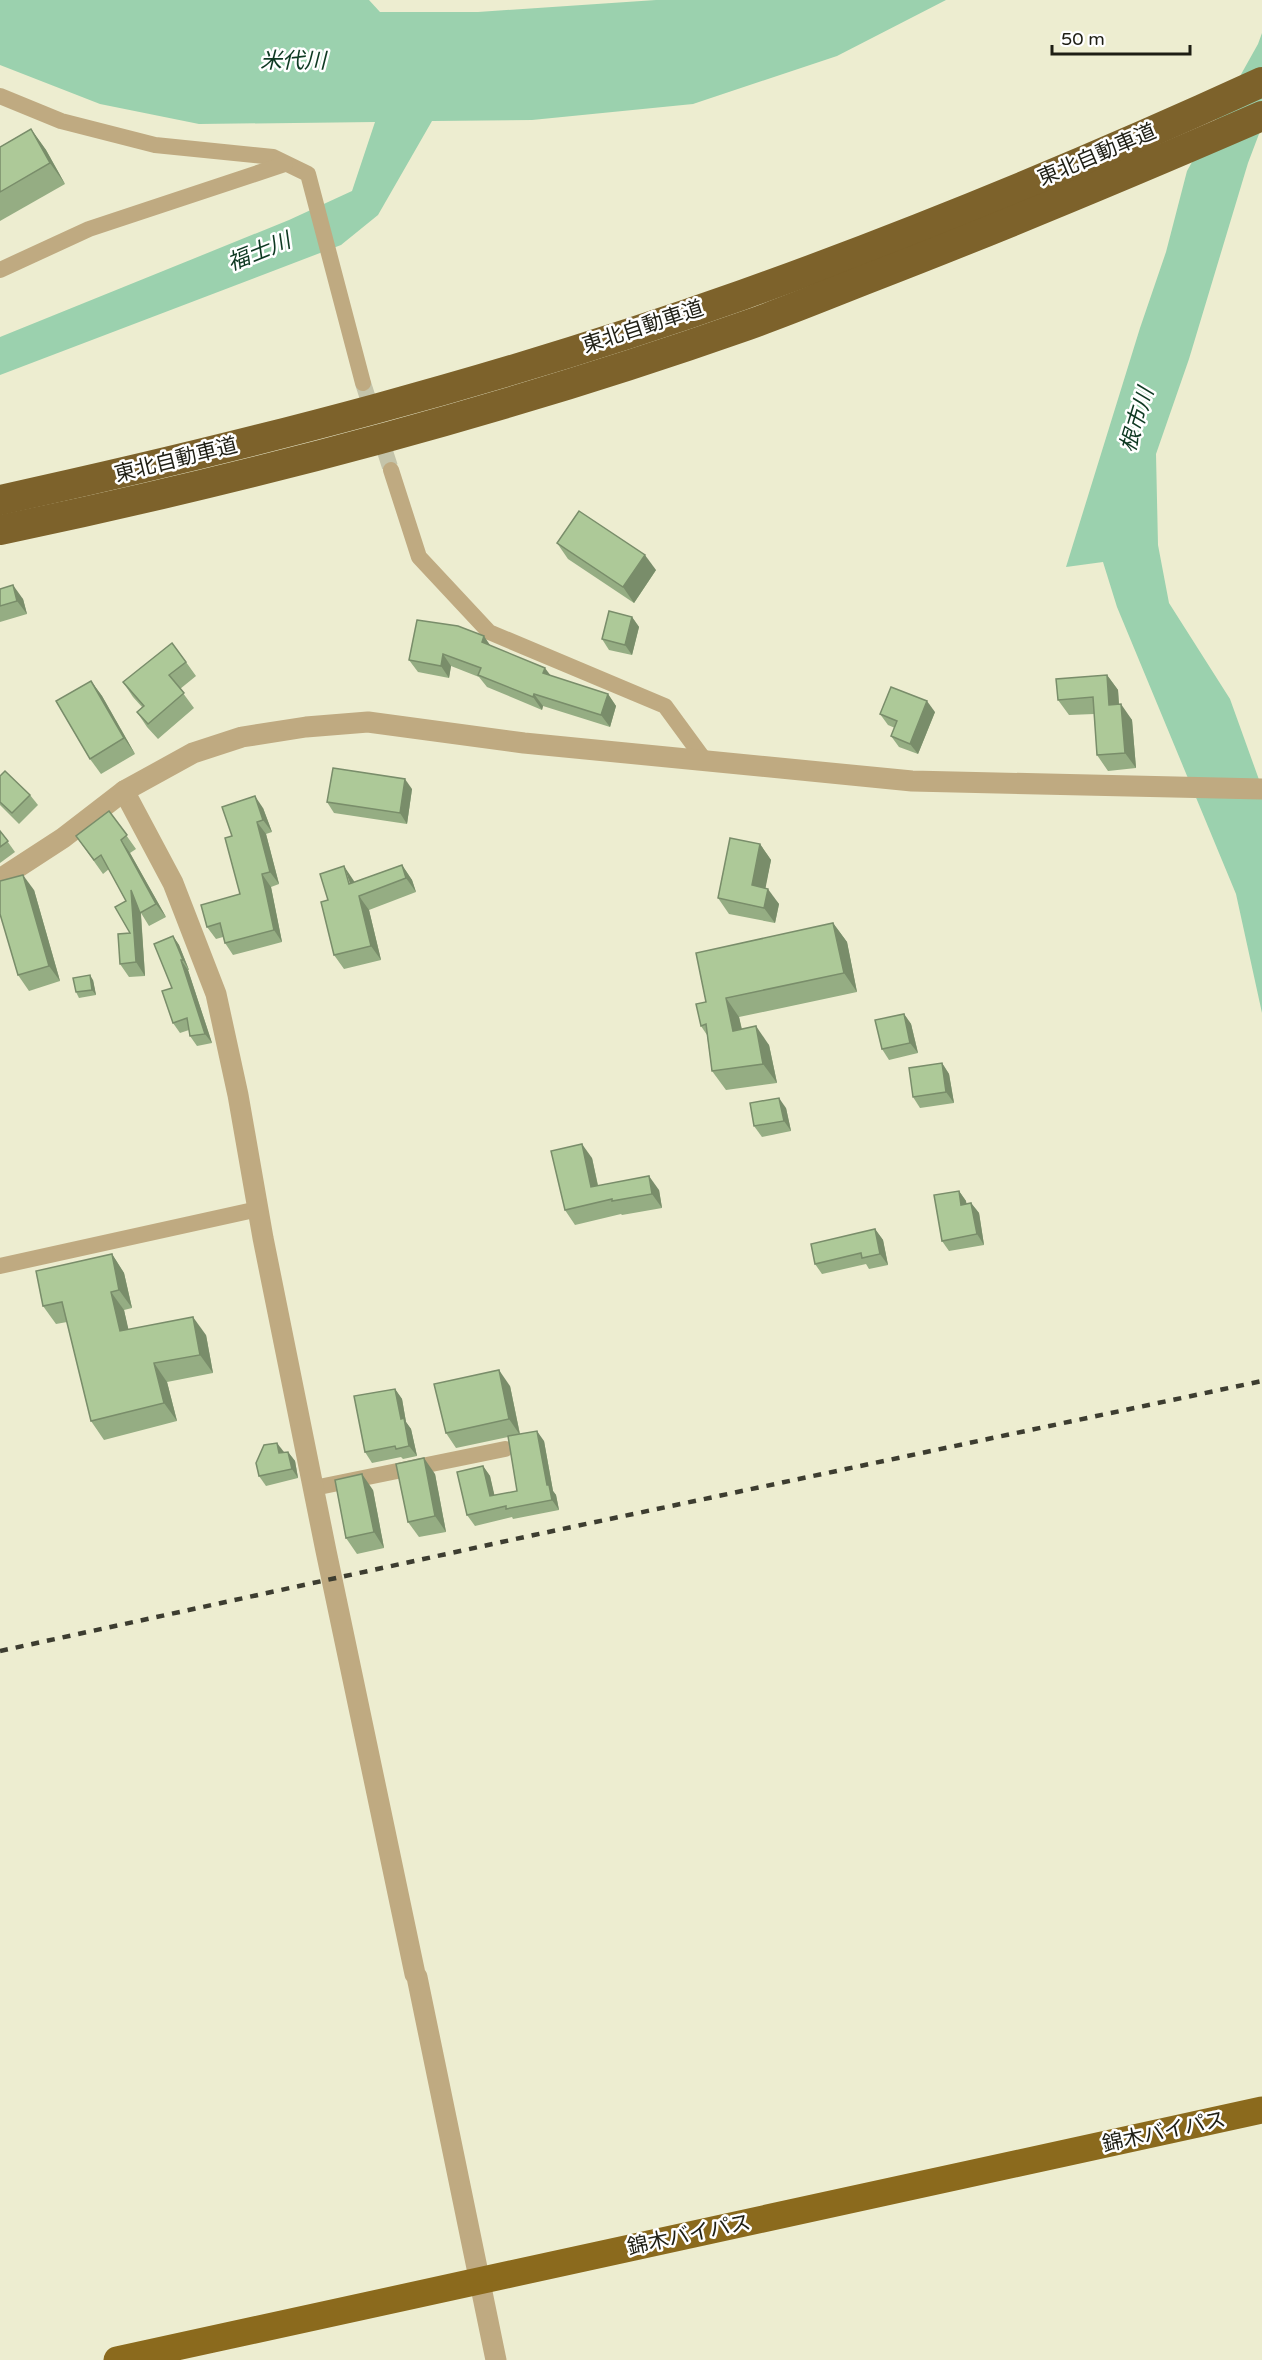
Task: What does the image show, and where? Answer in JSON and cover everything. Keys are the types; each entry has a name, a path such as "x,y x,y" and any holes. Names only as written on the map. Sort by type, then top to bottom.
{"highway":[{"name":"東北自動車道","path":"0,500 138,470 347,417 533,363 741,295 977,206 1262,82"},
{"name":"東北自動車道","path":"0,530 156,497 357,445 546,390 748,324 986,233 1262,116"},
{"name":"錦木バイパス","path":"117,2360 1262,2110"}],"street":[{"path":"0,96 61,121 155,145 273,157 308,174 363,383"},
{"path":"0,270 89,229 285,164"},
{"path":"391,470 419,557 489,632 665,706 706,762"},
{"path":"0,879 63,838 95,811 124,792 193,753 242,737 278,730 368,723 524,743 912,781 1262,789"},
{"path":"124,792 173,883 216,994 238,1095 258,1209 314,1488 496,2360"},
{"path":"0,1266 258,1209"},
{"path":"314,1488 505,1449"}],"water":[{"name":"米代川","path":"0,0 369,0 380,12 478,12 656,0 946,0 837,56 693,104 532,120 432,121 378,215 341,245 0,375 0,337 289,220 352,191 375,122 199,124 100,104 0,65"},
{"name":"根市川","path":"1262,33 1262,126 1248,163 1189,359 1156,454 1158,545 1169,603 1230,699 1262,788 1262,1013 1236,894 1117,607 1103,562 1066,567 1166,252 1187,171"}],"building":[{"path":"31,129 50,163 0,192 0,147"},
{"path":"579,511 645,555 623,587 557,543"},
{"path":"13,585 17,601 0,606 0,589"},
{"path":"609,611 632,617 625,645 602,639"},
{"path":"417,620 458,626 484,636 482,642 545,668 543,673 608,694 601,715 534,694 533,697 478,675 481,668 443,654 441,666 409,660"},
{"path":"172,643 186,662 169,675 184,693 148,724 137,712 144,706 123,682"},
{"path":"1107,675 1109,705 1121,704 1125,753 1097,755 1093,697 1058,700 1056,679"},
{"path":"91,681 124,738 90,759 56,701"},
{"path":"891,687 927,701 910,744 891,736 897,721 880,714"},
{"path":"333,768 405,779 400,813 327,802"},
{"path":"5,771 30,795 12,813 0,802 0,776"},
{"path":"255,796 263,820 257,822 270,872 262,874 274,930 225,943 220,923 207,927 201,905 240,894 225,838 232,836 222,807"},
{"path":"109,811 127,835 121,840 156,904 140,913 131,890 136,962 120,964 118,934 130,933 115,907 126,901 101,855 94,860 76,836"},
{"path":"0,831 8,841 0,847"},
{"path":"730,838 760,844 752,885 768,889 764,908 718,898"},
{"path":"402,865 406,878 359,896 371,946 334,955 321,902 328,900 320,874 344,866 349,884"},
{"path":"23,875 49,966 18,975 0,914 0,881"},
{"path":"833,923 844,973 726,998 733,1031 756,1026 763,1064 712,1071 706,1024 701,1026 696,1004 706,1002 696,953"},
{"path":"173,936 183,960 181,960 205,1034 190,1036 187,1018 173,1023 162,991 172,988 154,944"},
{"path":"90,975 92,990 76,992 73,978"},
{"path":"904,1014 910,1043 882,1049 875,1020"},
{"path":"942,1063 946,1092 913,1097 909,1068"},
{"path":"779,1098 784,1121 754,1126 750,1103"},
{"path":"582,1144 591,1187 649,1176 652,1194 612,1201 612,1199 565,1210 551,1151"},
{"path":"959,1191 961,1205 971,1203 977,1234 942,1241 934,1195"},
{"path":"875,1229 880,1254 862,1258 861,1253 815,1264 811,1244"},
{"path":"112,1254 119,1290 111,1292 120,1331 193,1317 200,1355 154,1363 164,1403 91,1421 62,1302 43,1306 36,1271"},
{"path":"499,1370 509,1419 446,1433 434,1384"},
{"path":"395,1389 401,1419 404,1418 409,1446 396,1449 395,1446 365,1452 354,1396"},
{"path":"537,1431 552,1500 506,1509 506,1506 467,1515 457,1472 483,1466 490,1496 517,1491 508,1436"},
{"path":"277,1443 279,1453 288,1452 292,1469 259,1476 256,1463 264,1445"},
{"path":"424,1458 435,1516 408,1522 396,1464"},
{"path":"362,1474 374,1532 346,1538 335,1480"}],"tunnel":[{"path":"363,383 391,470"}],"railway":[{"path":"0,1651 1262,1381"}],"water label":[{"name":"福士川","path":"259,252"}]}
